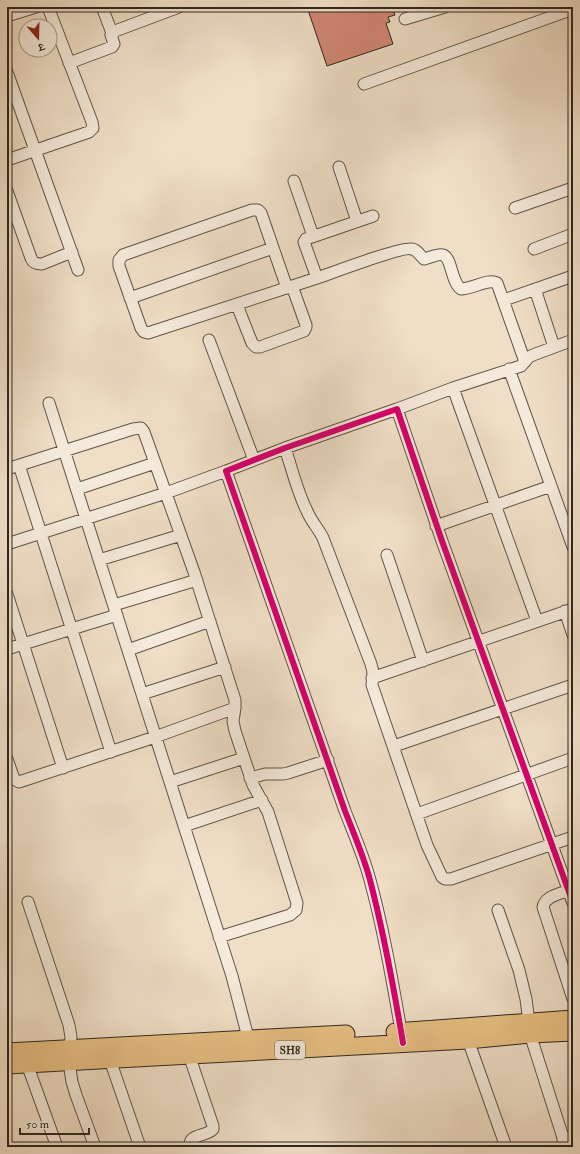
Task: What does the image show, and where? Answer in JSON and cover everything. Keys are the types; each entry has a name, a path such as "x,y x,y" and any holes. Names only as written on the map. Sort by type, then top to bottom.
{"main road":[{"name":"SH8","path":"402,1037 468,1040 573,1019"},
{"name":"SH8","path":"7,1065 26,1064 69,1056 402,1037 529,1028 573,1032"},
{"name":"SH8","path":"7,1052 110,1060 189,1056 250,1046"}],"street":[{"path":"7,16 36,7"},
{"path":"7,160 89,132 92,128 92,122 48,7"},
{"path":"69,63 114,45 112,33 102,7"},
{"path":"112,33 179,7"},
{"path":"405,19 445,7"},
{"path":"364,84 573,9"},
{"path":"7,72 78,270"},
{"path":"339,167 357,221"},
{"path":"294,180 313,236"},
{"path":"515,208 573,188"},
{"path":"7,191 31,258 36,264 42,264 72,252"},
{"path":"237,305 252,343 256,347 260,347 306,330 306,325 289,287 258,210 252,210 123,255 119,260 119,266 130,298 144,332 148,333 237,305 289,287 317,278 386,254 410,248 416,250 424,259 442,254 448,260 456,284 461,289 492,281 499,285 525,362"},
{"path":"317,278 304,242 306,239 373,216"},
{"path":"534,249 573,234"},
{"path":"130,298 273,248"},
{"path":"504,300 573,276"},
{"path":"535,289 554,347"},
{"path":"209,340 254,460"},
{"path":"7,544 166,493 285,448 453,388 521,366 533,355 573,340"},
{"path":"510,369 573,547"},
{"path":"453,388 537,621"},
{"path":"49,403 220,937 232,976 250,1046"},
{"path":"396,409 436,526 573,903"},
{"path":"7,469 133,429 141,428 144,432 197,580 225,667 235,700 234,726 250,778 268,812 297,903 297,907 290,915 220,937"},
{"path":"285,448 306,510 323,538 368,656 372,668 372,685 417,814 440,874 445,879 452,879 573,837"},
{"path":"76,489 155,463"},
{"path":"19,465 111,752"},
{"path":"226,471 370,880 402,1037"},
{"path":"436,526 551,486"},
{"path":"99,560 181,535"},
{"path":"387,556 423,661"},
{"path":"7,649 72,629 115,610 197,580"},
{"path":"7,594 63,768"},
{"path":"372,678 569,610 573,635"},
{"path":"128,650 210,621"},
{"path":"142,694 225,667"},
{"path":"394,746 573,685"},
{"path":"7,759 14,779 19,782 156,737 235,708"},
{"path":"170,782 244,758"},
{"path":"417,814 573,758"},
{"path":"250,778 265,774 288,773 328,760"},
{"path":"184,826 262,800"},
{"path":"568,890 548,898 544,901 543,906 573,999"},
{"path":"28,902 68,1019 70,1031 69,1056 76,1095 95,1147"},
{"path":"498,910 519,970 526,999 529,1028 567,1141"},
{"path":"468,1040 506,1147"},
{"path":"189,1056 213,1126 213,1129 210,1132 191,1140 189,1142 190,1147"},
{"path":"110,1060 140,1147"},
{"path":"26,1064 57,1147"}],"building":[{"path":"307,7 387,7 388,10 392,8 395,15 388,17 390,22 386,23 393,44 327,66"}],"cycle path":[{"path":"403,1043 384,941 368,871 345,811 226,471 285,448 397,409 442,541 573,903"}]}
